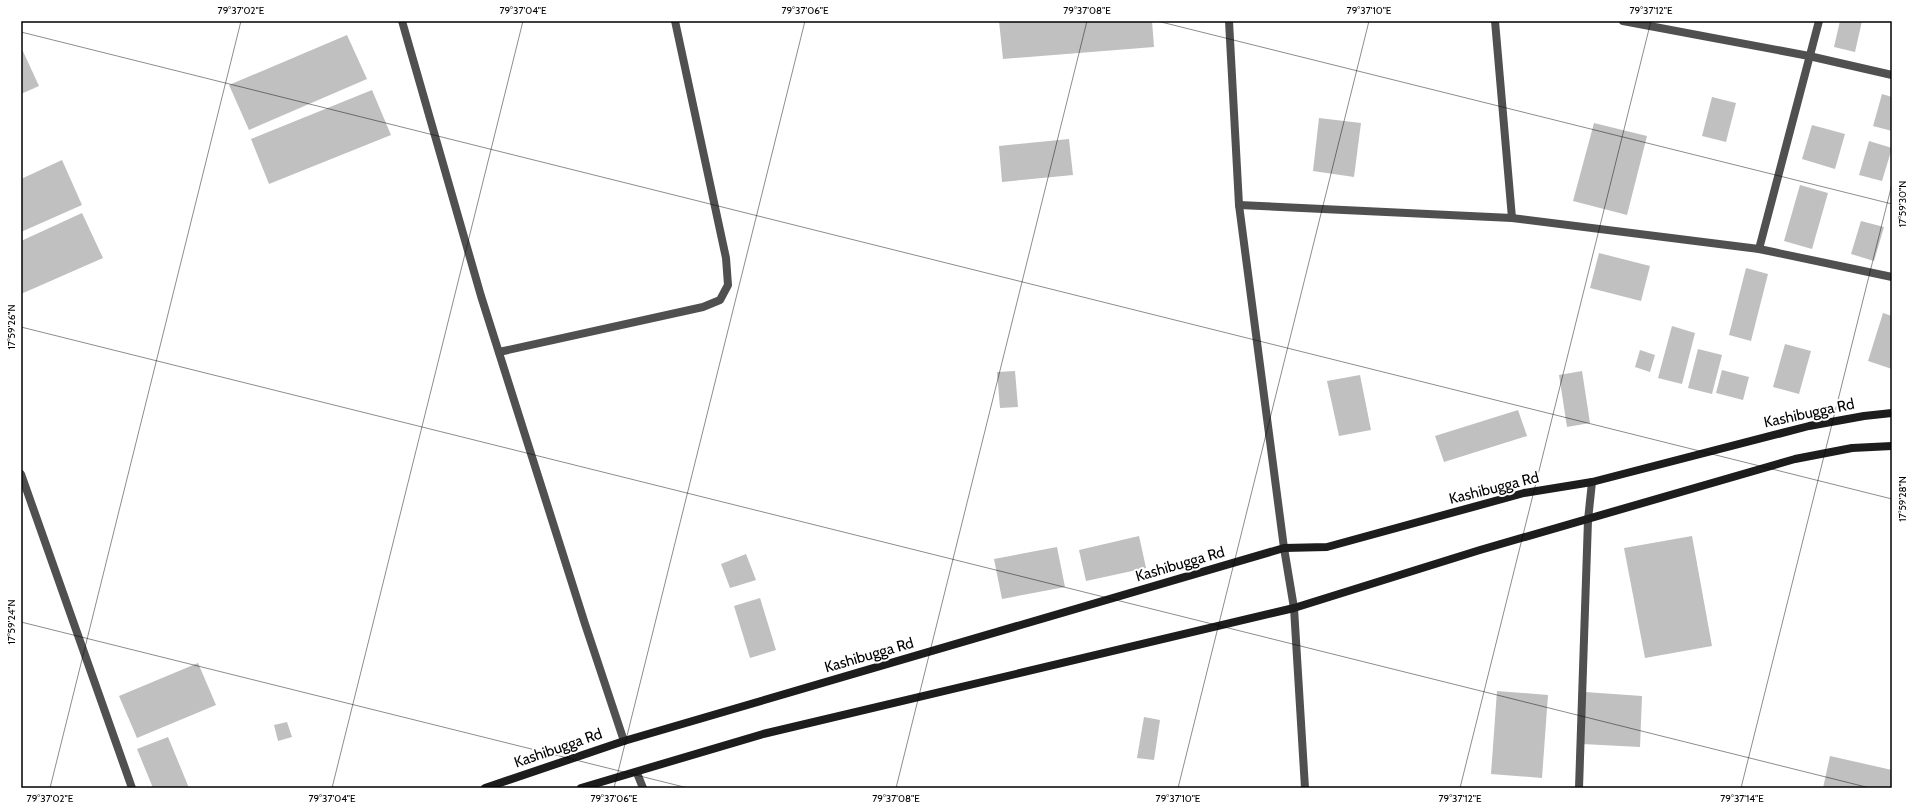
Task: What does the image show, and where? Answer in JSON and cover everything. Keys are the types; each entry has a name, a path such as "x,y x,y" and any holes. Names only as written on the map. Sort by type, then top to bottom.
{"main road":[{"name":"Kashibugga Rd","path":"486,788 624,741 1284,548 1327,547 1524,493 1592,482 1809,426 1864,416 1892,413"},
{"path":"581,788 637,773 764,734 1294,608 1480,550 1795,459 1852,448 1892,446"}],"street":[{"path":"402,21 499,352 585,624 624,741"},
{"path":"499,352 704,307 720,300 728,285 726,258 675,21"},
{"path":"1229,21 1239,205 1284,548 1294,608 1305,788"},
{"path":"1495,21 1512,218"},
{"path":"1623,21 1810,56 1892,75"},
{"path":"1759,249 1819,21"},
{"path":"1239,205 1512,218 1759,249 1892,277"},
{"path":"21,474 132,788"},
{"path":"1579,788 1588,520 1592,482"},
{"path":"637,773 643,788"}],"building":[{"path":"999,21 1152,21 1154,47 1003,59"},
{"path":"1840,21 1862,21 1855,52 1834,47"},
{"path":"347,35 367,79 249,130 229,85"},
{"path":"21,47 39,86 21,94"},
{"path":"372,90 391,135 269,184 251,139"},
{"path":"1882,94 1892,97 1892,131 1873,126"},
{"path":"1712,97 1736,103 1726,142 1702,136"},
{"path":"1319,118 1361,123 1354,177 1313,171"},
{"path":"1594,123 1647,136 1627,215 1573,201"},
{"path":"1812,125 1845,134 1835,169 1802,159"},
{"path":"1069,139 1073,175 1002,182 999,146"},
{"path":"1869,141 1892,148 1882,181 1859,175"},
{"path":"62,160 82,205 21,232 21,179"},
{"path":"1800,185 1828,193 1812,249 1784,241"},
{"path":"82,213 103,258 21,294 21,241"},
{"path":"1861,221 1884,227 1874,261 1851,254"},
{"path":"1599,253 1650,266 1641,301 1590,288"},
{"path":"1746,268 1768,274 1751,341 1729,335"},
{"path":"1883,313 1892,316 1892,369 1868,361"},
{"path":"1672,326 1695,333 1682,384 1658,378"},
{"path":"1785,344 1811,351 1799,394 1773,387"},
{"path":"1698,349 1722,355 1712,394 1688,388"},
{"path":"1640,350 1655,355 1650,372 1635,367"},
{"path":"1722,370 1749,377 1743,400 1716,393"},
{"path":"1015,371 1018,407 1000,408 997,372"},
{"path":"1582,371 1590,423 1567,427 1559,375"},
{"path":"1360,375 1371,430 1339,436 1327,381"},
{"path":"1518,410 1527,436 1444,462 1435,436"},
{"path":"1139,536 1146,568 1086,581 1079,550"},
{"path":"1692,536 1712,646 1645,658 1624,548"},
{"path":"1057,547 1065,587 1002,599 994,559"},
{"path":"746,554 756,580 730,588 721,564"},
{"path":"760,598 776,650 750,658 734,606"},
{"path":"198,663 216,705 137,738 119,696"},
{"path":"1497,691 1548,695 1542,778 1491,774"},
{"path":"1585,692 1642,696 1640,747 1582,744"},
{"path":"1144,717 1160,720 1154,760 1137,758"},
{"path":"287,722 292,737 278,741 274,725"},
{"path":"168,737 189,788 153,788 137,749"},
{"path":"1830,756 1892,770 1892,788 1823,788"}]}
